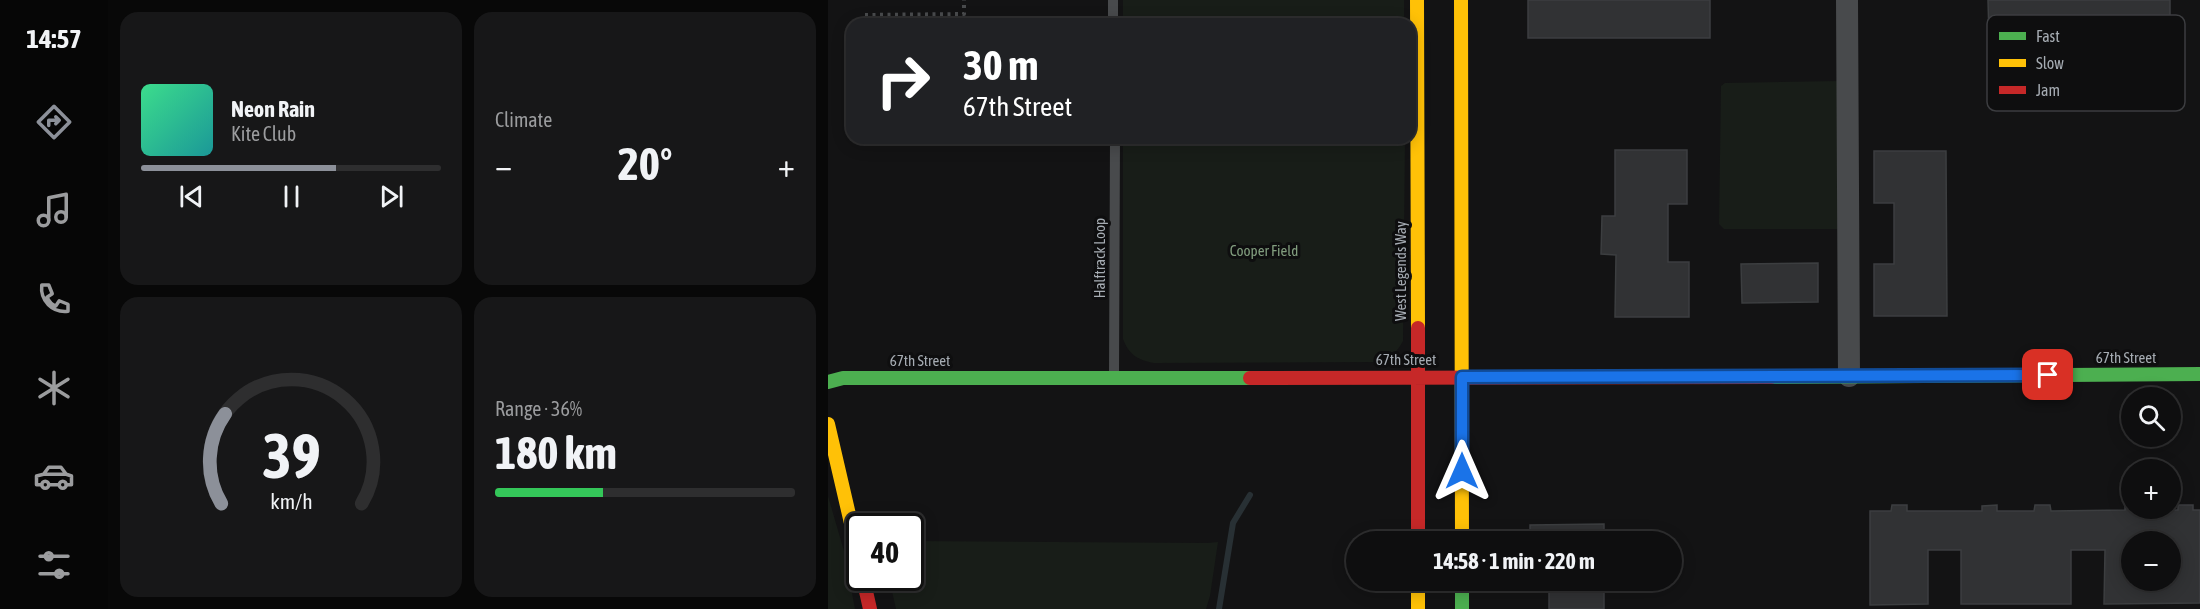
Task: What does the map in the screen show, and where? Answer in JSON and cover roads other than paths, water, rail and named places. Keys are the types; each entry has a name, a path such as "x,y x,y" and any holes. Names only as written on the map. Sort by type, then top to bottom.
{"street":[{"name":"West Legends Way","path":"1417,0 1418,531"},
{"path":"1461,0 1462,531"},
{"path":"1847,0 1850,376"},
{"name":"67th Street","path":"828,382 843,378 2200,374"},
{"path":"828,424 849,513"},
{"path":"866,591 870,609"},
{"path":"1418,591 1418,609"},
{"path":"1462,591 1462,609"}],"lane":[{"path":"1113,0 1113,18"},
{"name":"Halftrack Loop","path":"1114,377 1115,144"}],"waterway":[{"path":"1219,609 1233,523 1250,495"}],"park label":[{"name":"Cooper Field","path":"1264,251"}]}
